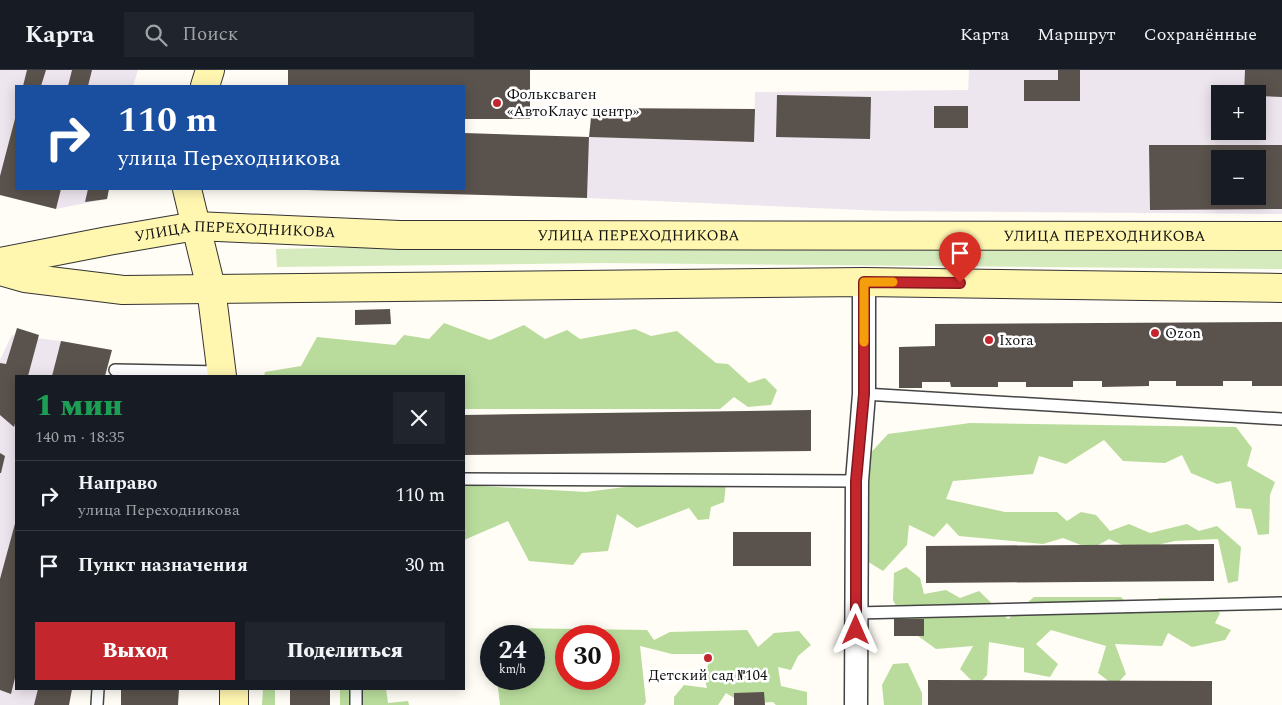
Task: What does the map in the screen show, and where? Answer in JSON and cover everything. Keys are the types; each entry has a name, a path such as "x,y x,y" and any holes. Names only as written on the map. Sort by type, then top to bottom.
{"main road":[{"path":"205,85 210,70"},
{"path":"187,190 211,288 221,374"},
{"name":"УЛИЦА ПЕРЕХОДНИКОВА","path":"0,262 196,226 400,235 1282,236"},
{"path":"0,271 25,278 123,290 864,282 1282,288"},
{"path":"234,690 234,705"}],"street":[{"path":"856,705 856,481 864,394 864,282"}],"lane":[{"path":"115,370 221,374"},
{"path":"864,394 1282,419"},
{"path":"465,479 856,481"},
{"path":"856,612 1282,603"},
{"path":"97,705 98,690"},
{"path":"356,690 356,705"}],"shaded area":[{"path":"0,70 138,70 133,85 15,85 15,190 109,190 107,199 56,209 0,195"},
{"path":"969,70 1282,70 1282,214 884,211 587,198 589,137 754,142 755,92 968,90"},
{"path":"12,335 61,341 52,375 15,375 15,690 72,690 69,705 0,705 0,360"}],"green space":[{"path":"421,246 1282,251 1282,269 602,263 277,267 276,249"},
{"path":"444,323 490,340 524,325 545,339 567,330 580,339 635,329 651,336 677,331 716,363 728,364 749,383 765,378 777,390 771,405 748,407 734,397 720,409 465,409 465,375 264,375 265,372 301,366 317,337 395,345 404,335 429,339"},
{"path":"970,423 1236,427 1252,448 1247,466 1275,482 1270,495 1269,534 1258,535 1251,509 1236,508 1231,481 1217,484 1191,473 1182,455 1165,463 1123,461 1104,440 1066,464 1039,456 1033,474 953,481 946,499 1005,512 1057,512 1067,521 1081,512 1096,515 1110,531 1129,524 1150,533 1187,524 1199,531 1217,526 1241,547 1238,581 1228,583 1218,539 1175,541 1134,550 1109,539 1091,549 1063,538 1043,544 959,536 947,523 934,537 909,525 907,545 883,571 862,558 864,460 888,434"},
{"path":"648,484 726,484 724,502 711,507 709,519 698,520 689,508 637,528 617,514 608,551 582,553 573,565 529,561 508,521 465,540 465,485 586,492"},
{"path":"906,567 920,578 924,594 946,590 960,598 979,591 1008,619 1034,597 1121,597 1136,614 1159,598 1203,599 1220,613 1215,623 1231,630 1225,640 1192,647 1168,633 1162,646 1115,644 1126,674 1115,686 1098,673 1106,646 1051,630 1036,644 1058,664 1050,677 1024,672 1024,648 989,642 987,675 977,686 960,669 973,646 936,649 907,628 893,600 894,573"},
{"path":"545,629 555,629 555,690 620,690 620,630 647,630 654,640 670,632 747,630 758,647 774,633 799,631 811,645 798,656 791,670 778,667 781,686 807,692 807,705 776,705 773,702 744,704 726,693 718,705 674,705 674,697 684,685 707,688 704,676 712,654 672,654 640,646 646,702 644,705 500,705 498,690 545,690"},
{"path":"908,663 922,693 922,705 884,705 882,685 893,664"},
{"path":"263,690 275,690 275,705 262,705"},
{"path":"340,690 386,690 388,703 408,701 409,705 340,705"}],"building":[{"path":"27,70 46,70 41,85 23,85"},
{"path":"72,70 92,70 88,85 68,85"},
{"name":"Фольксваген «АвтоКлаус центр»","path":"288,70 530,70 530,119 465,119 465,85 288,85"},
{"path":"1058,70 1080,70 1080,101 1024,101 1024,80 1058,80"},
{"path":"1245,70 1282,70 1282,97 1266,96 1266,85 1244,85"},
{"path":"777,95 871,97 870,139 776,137"},
{"path":"934,106 968,106 968,128 934,128"},
{"path":"592,108 755,109 754,142 589,137"},
{"path":"15,119 15,190 61,190 56,209 0,195 0,176"},
{"path":"465,133 589,137 587,198 307,190 465,190"},
{"path":"1149,145 1282,145 1282,209 1150,210"},
{"path":"88,190 109,190 107,199 85,202"},
{"path":"390,309 391,324 355,325 355,310"},
{"path":"1282,322 1282,386 1252,386 1252,381 1223,381 1223,386 1176,386 1176,381 1149,381 1149,386 1102,387 1102,381 1073,381 1073,387 1026,387 1026,382 998,382 998,387 951,387 950,382 922,382 922,388 899,388 899,347 935,346 935,324"},
{"path":"17,328 39,335 28,375 15,375 14,427 0,415 0,363 6,364"},
{"path":"61,341 112,350 105,375 52,375"},
{"path":"811,410 811,451 465,455 465,415"},
{"path":"0,453 5,456 1,473 0,473"},
{"path":"15,524 15,678 11,694 0,690 0,579"},
{"path":"733,532 811,532 811,566 733,566"},
{"path":"1214,544 1214,581 926,583 926,546"},
{"path":"894,619 924,619 924,636 894,636"},
{"path":"928,680 1212,681 1212,705 928,705"},
{"path":"38,690 72,690 69,705 34,705"},
{"path":"121,690 179,690 178,705 121,705"},
{"path":"290,690 330,690 330,705 290,705"},
{"path":"764,692 765,705 734,705 734,693"}],"slow traffic":[{"path":"864,342 864,282 893,282"}],"place":[{"name":"Фольксваген «АвтоКлаус центр»","path":"497,103"},
{"name":"Ozon","path":"1155,333"},
{"name":"Ixora","path":"989,340"},
{"name":"Детский сад №104","path":"708,658"}],"route":[{"path":"856,630 856,481 864,394 864,282 960,283"}]}
